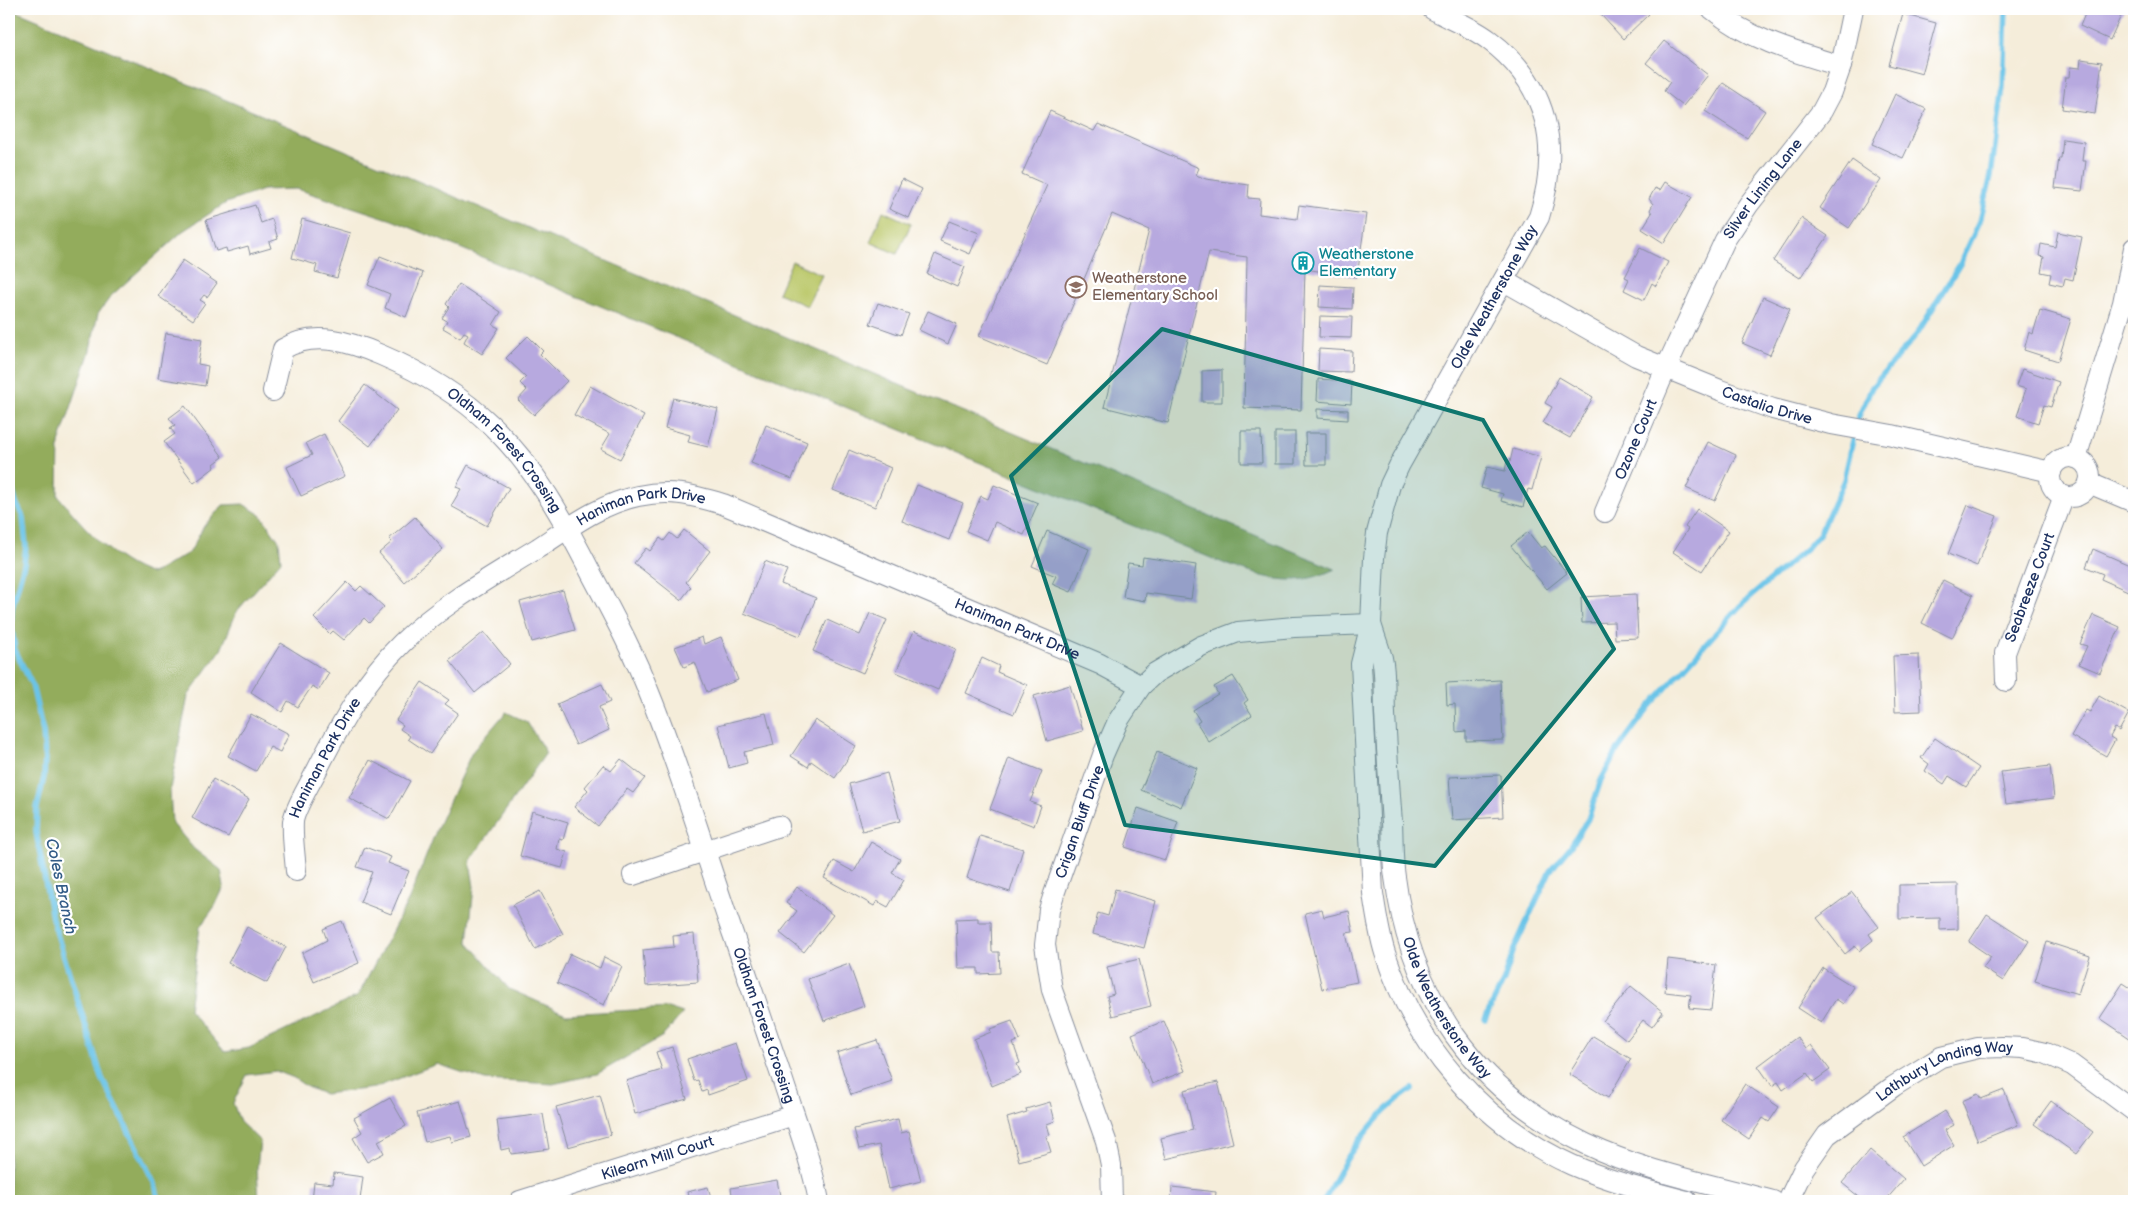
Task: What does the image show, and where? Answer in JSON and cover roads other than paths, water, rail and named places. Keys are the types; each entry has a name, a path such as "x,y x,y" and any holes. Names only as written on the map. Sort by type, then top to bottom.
{"street":[{"name":"Olde Weatherstone Way","path":"1432,9 1477,32 1518,66 1530,85 1545,119 1550,161 1545,199 1539,217 1400,464 1390,486 1377,533 1371,624 1361,664 1373,893 1384,951 1399,990 1437,1055 1457,1080 1504,1124 1572,1165 1647,1196 1687,1201"},
{"path":"1712,9 1731,24 1757,38 1788,50 1841,66"},
{"name":"Silver Lining Lane","path":"1666,368 1725,240 1749,204 1822,111 1832,92 1841,66 1853,9"},
{"path":"2076,458 2120,311 2134,248"},
{"name":"Castalia Drive","path":"1504,282 1636,356 1720,390 1781,411 1831,424 1938,445 2051,472"},
{"name":"Oldham Forest Crossing","path":"273,391 283,349 294,342 333,339 367,349 403,364 461,400 490,424 535,475 567,529 625,639 650,695 706,851 794,1114 812,1170 819,1201"},
{"name":"Ozone Court","path":"1605,512 1666,368"},
{"path":"2076,458 2086,465 2090,477 2089,483 2082,493 2070,497 2064,496 2054,489 2051,484 2051,472 2058,462 2063,459 2076,458"},
{"path":"2089,483 2134,502"},
{"name":"Haniman Park Drive","path":"296,871 293,821 308,786 354,704 376,673 401,644 426,622 456,600 594,512 637,496 658,493 686,493 723,504 1091,660 1141,686"},
{"name":"Seabreeze Court","path":"2006,681 2005,653 2064,496"},
{"name":"Olde Weatherstone Way","path":"1371,624 1382,660 1395,877 1405,935 1422,981 1434,1005 1457,1040 1496,1085 1525,1108 1556,1128 1588,1144 1654,1169 1773,1201"},
{"name":"Crigan Bluff Drive","path":"1112,1201 1111,1165 1106,1141 1052,990 1045,945 1049,910 1103,755 1118,721 1141,686 1155,673 1201,646 1238,632 1371,624"},
{"path":"633,875 779,826"},
{"name":"Lathbury Landing Way","path":"1788,1201 1804,1168 1827,1135 1894,1086 1941,1057 1978,1048 2002,1047 2045,1053 2072,1065 2134,1111"},
{"name":"Kilearn Mill Court","path":"520,1201 794,1114"},
{"path":"1647,1196 1654,1169"}],"waterway":[{"path":"1485,1019 1504,980 1514,949 1550,871 1570,847 1588,819 1601,780 1618,749 1649,707 1740,606 1808,547 1820,533 1844,480 1858,418 1872,387 1917,334 1960,264 1980,221 1991,176 2003,87 2006,9"},
{"name":"Coles Branch","path":"9,477 16,503 23,517 26,546 24,564 12,608 11,624 15,650 32,685 43,732 44,777 37,808 36,832 52,918 102,1078 155,1184 159,1201"},
{"path":"1324,1201 1340,1169 1360,1139 1384,1112 1412,1089"}],"place":[{"name":"Weatherstone Elementary","path":"1303,263"},
{"name":"Weatherstone Elementary School","path":"1076,287"}]}
